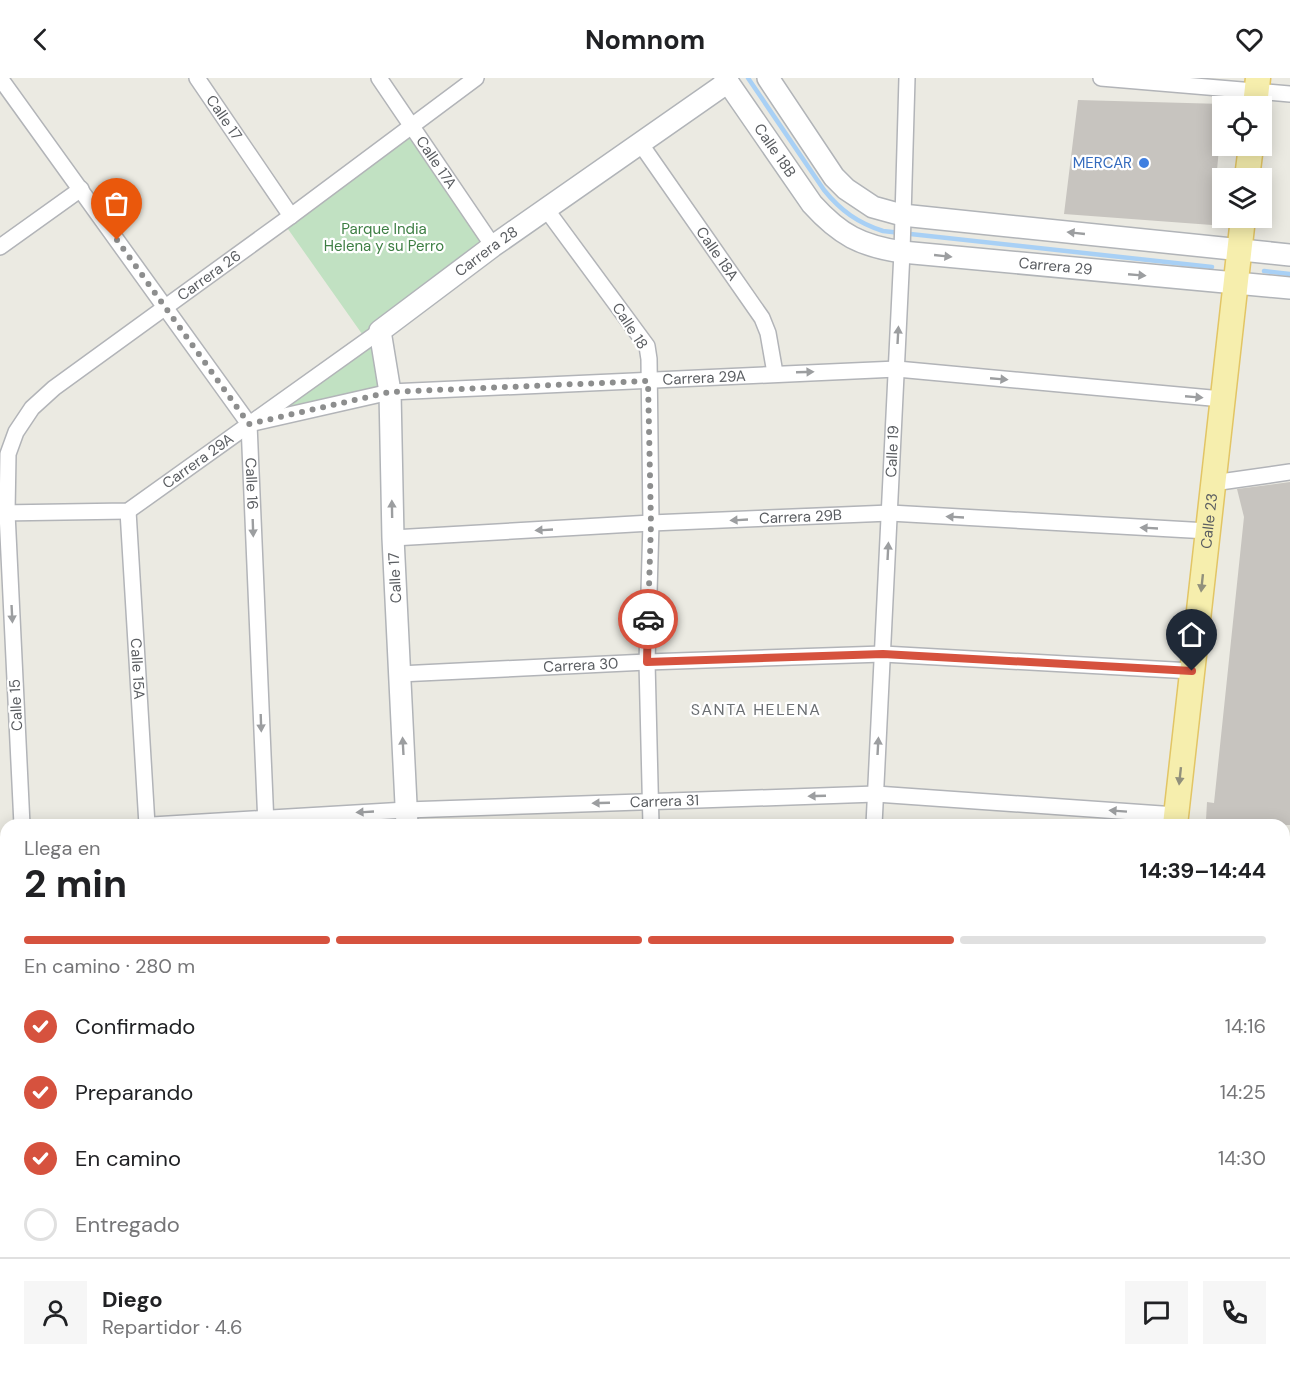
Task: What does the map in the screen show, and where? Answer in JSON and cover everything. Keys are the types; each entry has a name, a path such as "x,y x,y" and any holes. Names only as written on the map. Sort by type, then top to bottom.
{"main road":[{"name":"Calle 23","path":"1175,819 1242,228"}],"street":[{"path":"0,78 249,424"},
{"name":"Calle 17","path":"197,78 291,216"},
{"name":"Calle 17A","path":"379,78 493,246"},
{"name":"Carrera 26","path":"3,513 8,454 16,432 32,408 54,388 476,78"},
{"path":"768,78 834,177 856,198 902,220 1290,255"},
{"name":"Calle 19","path":"874,819 897,369 907,78"},
{"path":"1101,78 1290,94"},
{"name":"Carrera 28","path":"249,424 726,80"},
{"name":"Calle 18B","path":"726,80 812,204 829,223"},
{"name":"Calle 18A","path":"640,143 762,318 768,333 775,373"},
{"path":"0,247 81,189"},
{"name":"Calle 18","path":"546,209 647,346 651,524 647,662 651,819"},
{"name":"Carrera 29","path":"829,223 847,236 867,245 1290,288"},
{"name":"Calle 17","path":"380,331 390,392 393,538 407,817"},
{"name":"Carrera 29A","path":"128,511 249,424 390,392 897,369 1222,399"},
{"name":"Calle 16","path":"249,424 265,819"},
{"path":"1213,483 1290,472"},
{"path":"3,513 128,511"},
{"name":"Calle 15A","path":"128,511 147,819"},
{"name":"Calle 15","path":"3,513 22,819"},
{"name":"Carrera 29B","path":"393,538 890,513 1208,531"},
{"name":"Carrera 30","path":"399,674 883,654 1192,671"},
{"path":"0,701 16,700"},
{"name":"Carrera 31","path":"350,819 650,802 876,794 1164,819"}],"green space":[{"name":"Parque India Helena y su Perro","path":"410,125 493,246 380,331 390,392 249,424 367,341 283,222"}],"building":[{"name":"MERCAR","path":"1078,100 1212,104 1212,156 1218,156 1217,168 1212,168 1212,225 1064,214"},
{"path":"1290,482 1290,819 1206,819 1207,802 1214,803 1244,517 1237,489"}],"waterway":[{"path":"748,78 824,190 850,215 874,228 883,231 1212,267"},
{"path":"1264,271 1290,274"}],"way so far":[{"path":"117,240 249,424 390,392 648,381 651,524 648,619"}],"place":[{"name":"MERCAR","path":"1144,163"}],"district":[{"name":"SANTA HELENA","path":"756,709"}],"route":[{"path":"648,619 647,662 883,654 1192,671"}]}
